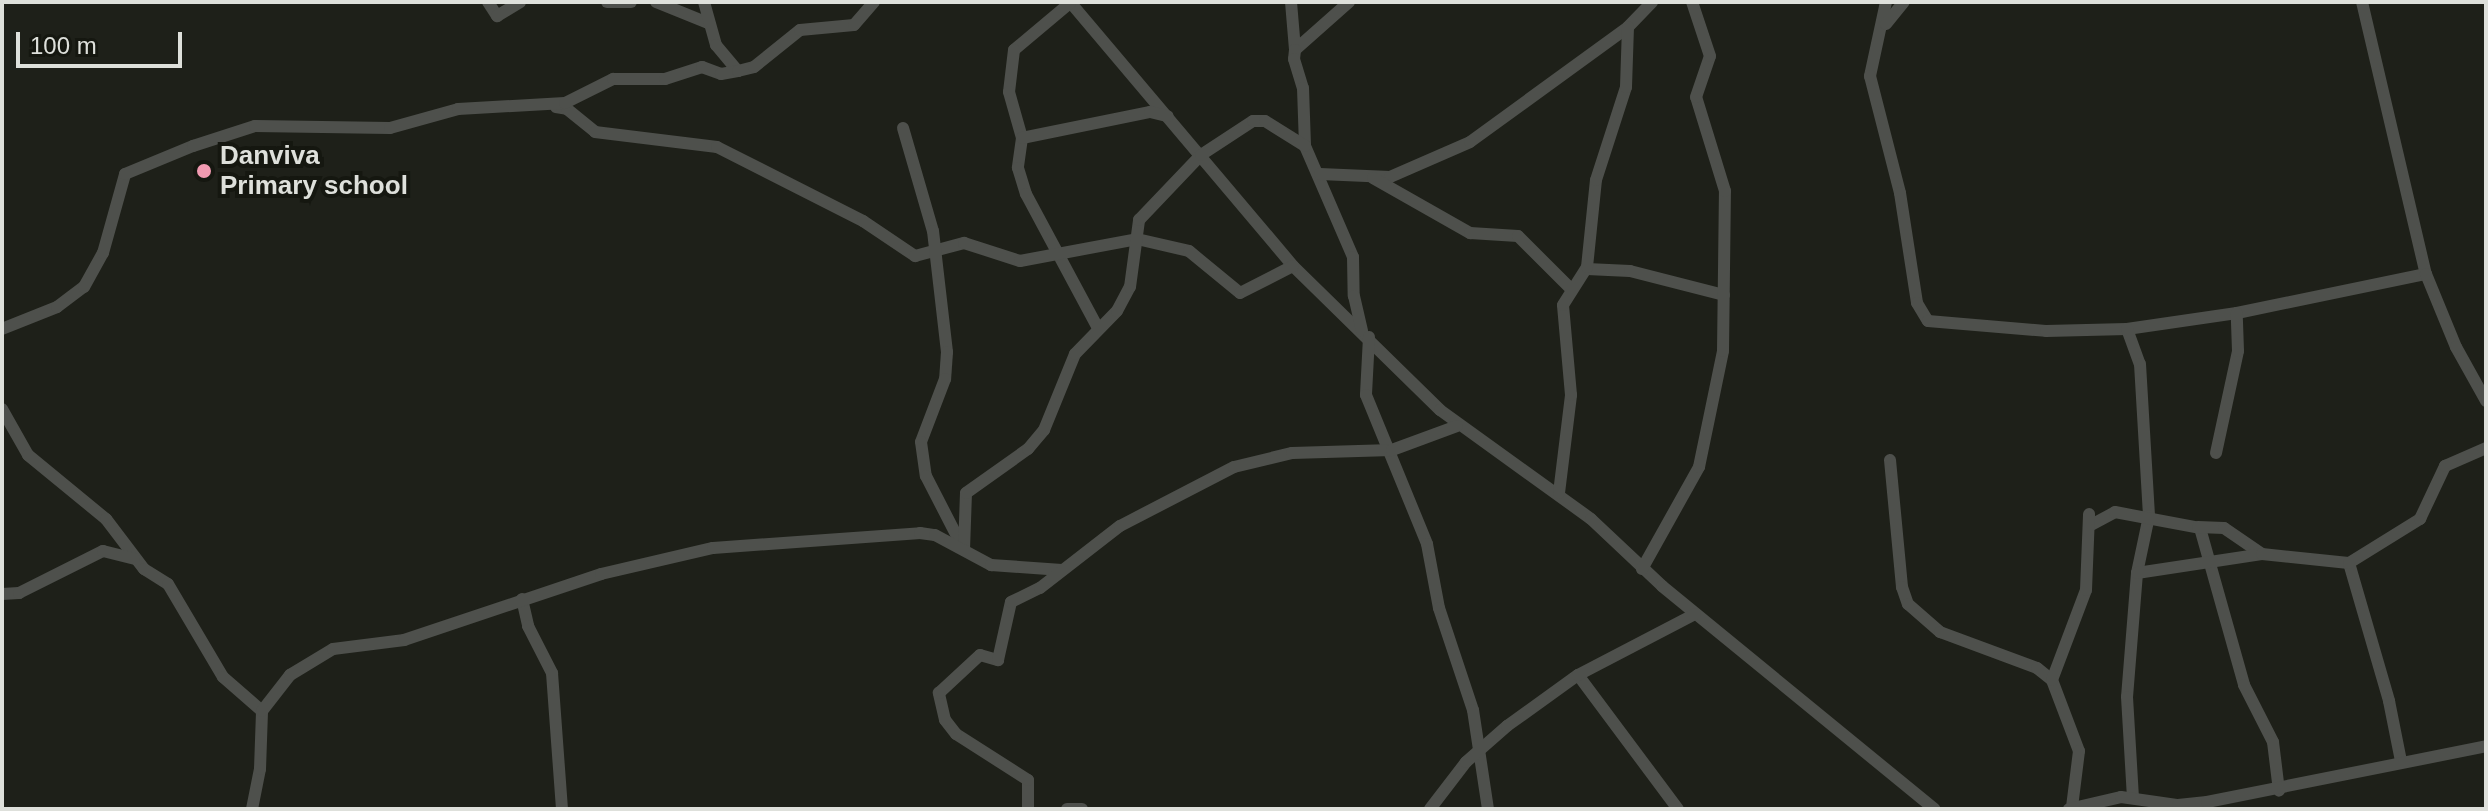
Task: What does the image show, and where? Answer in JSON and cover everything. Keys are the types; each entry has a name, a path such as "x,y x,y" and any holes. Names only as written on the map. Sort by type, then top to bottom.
{"street":[{"path":"488,2 497,16 520,2"},
{"path":"607,2 631,2"},
{"path":"656,2 708,23"},
{"path":"704,2 719,51 738,71"},
{"path":"550,105 613,79 665,79 702,67 721,74 754,67 800,30 854,25 874,2"},
{"path":"1098,328 1020,178 1018,148 1022,138 1009,92 1010,60 1044,20 1070,2 1293,266 1457,426 1559,493 1695,614 1934,809"},
{"path":"1291,2 1305,146 1320,174 1353,257 1366,334 1366,395 1392,450 1401,488 1427,544 1439,608 1471,702 1488,809"},
{"path":"1295,50 1349,2"},
{"path":"1320,174 1373,178 1399,175 1470,142 1628,27 1652,2"},
{"path":"1642,569 1699,467 1721,377 1725,191 1696,97 1710,62 1692,2"},
{"path":"1886,2 1884,26 1870,76 1900,193 1923,318 2046,331 2127,329 2237,313 2426,274"},
{"path":"1884,26 1904,2"},
{"path":"2362,2 2426,274 2456,347 2486,401"},
{"path":"1559,493 1571,395 1562,314 1570,288 1587,269 1596,180 1626,87 1628,27"},
{"path":"2,329 57,307 84,287 99,262 123,177 129,171 255,126 390,128 458,109 499,110 523,102 567,109 575,120 595,132 717,147 863,221 915,256 964,243 1020,261 1137,239 1189,251 1240,293 1293,266"},
{"path":"1022,138 1150,112 1168,116"},
{"path":"964,550 966,493 1039,436 1061,399 1075,354 1117,311 1130,287 1139,220 1201,155 1257,120 1305,146"},
{"path":"903,128 936,250 948,359 921,442 926,476 964,550"},
{"path":"1373,178 1470,233 1518,236 1570,288"},
{"path":"1587,269 1630,271 1724,295"},
{"path":"2216,453 2238,351 2237,313"},
{"path":"2127,329 2140,364 2149,516 2137,573 2127,697 2133,797"},
{"path":"2,409 19,446 55,482 106,519 136,560 168,584 223,677 262,711"},
{"path":"1028,809 1028,780 956,734 943,714 939,693 980,655 998,660 1008,607 1120,526 1234,467 1292,453 1392,450 1457,426"},
{"path":"2137,573 2262,554 2349,563 2420,519 2445,466 2486,448"},
{"path":"1890,460 1902,587 1908,604 1940,632 2037,668 2052,680 2079,751 2070,808 2133,797 2178,805 2279,791"},
{"path":"2052,680 2086,590 2090,520 2111,512 2149,516 2198,527 2224,528 2262,554"},
{"path":"2198,527 2244,685 2273,742 2279,791"},
{"path":"252,809 260,769 262,711 290,675 333,649 404,640 522,599 671,554 713,548 910,532 935,535 991,565 1062,570"},
{"path":"2,594 19,593 103,551 136,560"},
{"path":"2349,563 2401,761"},
{"path":"522,599 528,626 552,673 552,725 562,809"},
{"path":"1430,809 1478,750 1578,675 1695,614"},
{"path":"1578,675 1678,809"},
{"path":"2279,791 2283,783 2486,746"},
{"path":"1067,809 1082,809"}],"place":[{"name":"Danviva Primary school","path":"204,171"}]}
